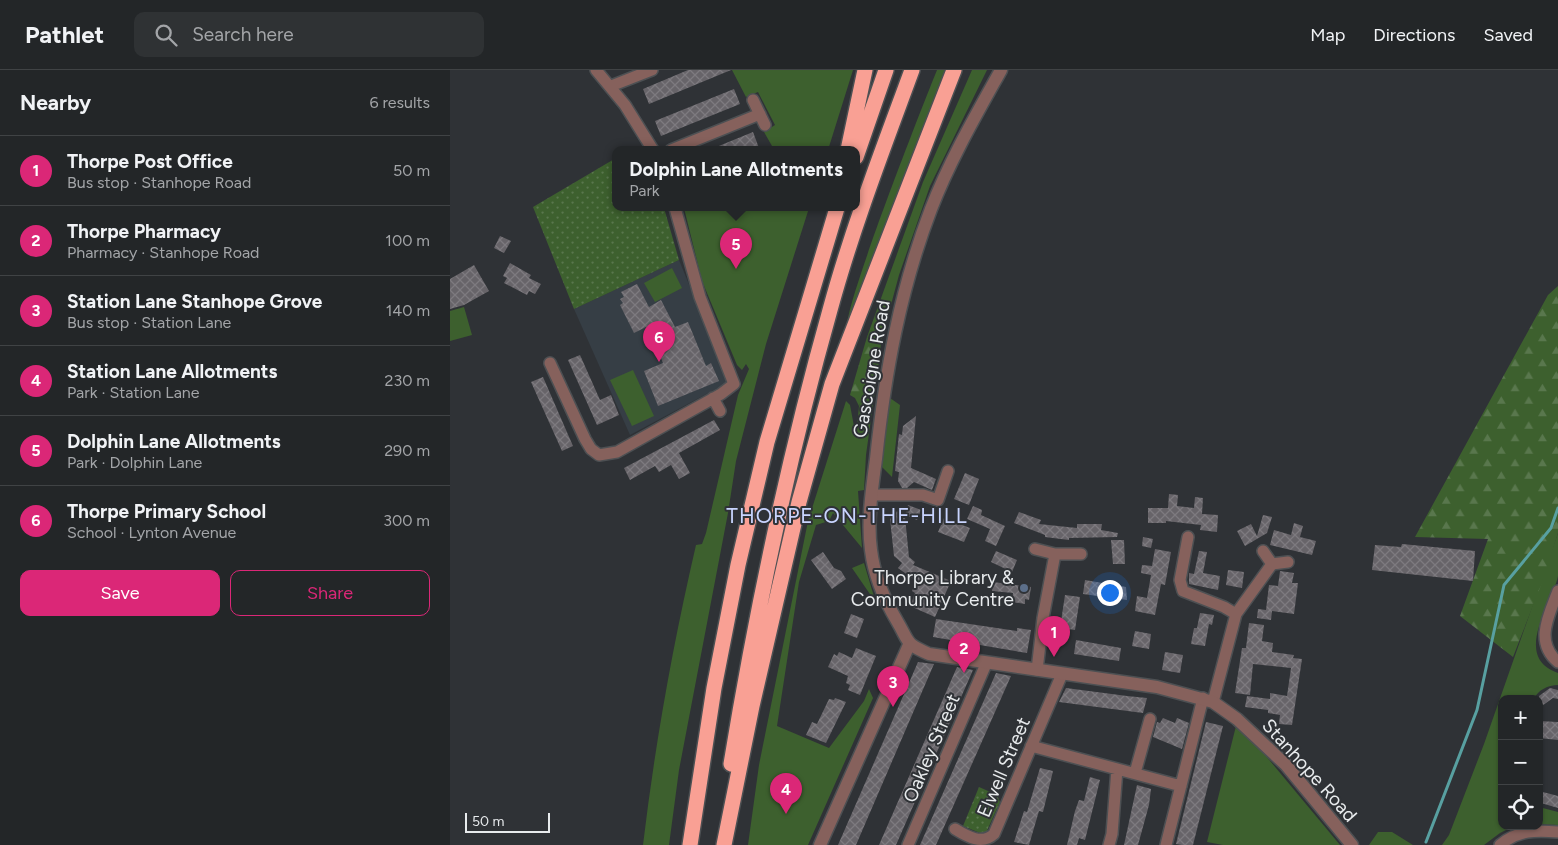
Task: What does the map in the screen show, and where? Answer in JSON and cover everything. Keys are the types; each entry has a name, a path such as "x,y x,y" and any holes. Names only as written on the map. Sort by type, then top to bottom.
{"highway":[{"path":"849,146 865,70"},
{"path":"860,146 886,70"},
{"path":"720,845 725,799 741,700 781,504 830,309 860,215 912,70"},
{"path":"724,845 752,706 793,530 832,384 954,70"},
{"path":"690,845 714,688 738,566 767,442 836,211"}],"street":[{"path":"596,70 611,86 650,146"},
{"path":"611,86 652,70"},
{"name":"Gascoigne Road","path":"910,645 887,604 870,548 872,495 883,393 892,339 909,272 932,207 970,124 1001,70"},
{"path":"753,100 765,126"},
{"path":"681,146 760,114"},
{"path":"550,363 585,439 591,449 599,455 617,452 714,398 734,384 700,297 676,211"},
{"path":"714,398 720,411"},
{"path":"872,495 923,495 938,500 948,471"},
{"path":"1187,537 1180,586 1183,591 1224,607 1236,614"},
{"path":"1035,549 1055,554 1082,554"},
{"path":"1263,551 1272,564"},
{"path":"1037,670 1043,618 1055,554"},
{"path":"1166,845 1181,786 1236,614 1272,564 1288,562"},
{"path":"1558,591 1546,622 1544,634 1549,651 1558,662"},
{"path":"820,845 910,645"},
{"name":"Stanhope Road","path":"910,645 929,654 950,658 1157,687 1208,700 1237,719 1286,765 1352,845"},
{"name":"Oakley Street","path":"908,845 986,664"},
{"name":"Elwell Street","path":"956,829 981,842 989,840 994,834 1062,674"},
{"path":"1135,774 1150,719"},
{"path":"1032,746 1181,786"},
{"path":"1109,845 1118,769"},
{"path":"1500,845 1508,838 1524,832 1558,832"}],"shaded area":[{"path":"679,260 729,382 630,435 574,309"}],"green space":[{"path":"732,70 853,70 829,146 772,146 764,132 775,125 758,92 746,97"},
{"path":"937,70 945,70 847,330 849,315 869,249"},
{"path":"972,70 987,70 930,186 899,275 881,342 867,337 923,182"},
{"path":"612,160 612,211 665,211 679,260 574,309 533,207"},
{"path":"685,211 808,211 766,344 736,461 728,513 679,770 669,845 643,845 672,657 696,545 702,544 706,533 738,395 749,369 746,364 742,370 737,365 702,281"},
{"path":"672,268 682,288 655,302 644,283"},
{"path":"1558,286 1558,533 1543,580 1513,657 1460,616 1488,539 1415,537 1548,295"},
{"path":"464,307 472,335 450,341 450,311"},
{"path":"867,337 881,342 880,354 859,406 855,398 850,395"},
{"path":"880,354 866,455 864,490 858,491 862,548 833,513 829,521 816,525 799,582 777,726 829,748 864,701 869,689 873,698 808,845 748,845 759,765 808,521 846,401 850,405 856,437 859,406"},
{"path":"633,370 654,416 632,426 610,380"},
{"path":"890,398 900,405 892,477 882,467"},
{"path":"1558,533 1558,576 1538,629 1536,642 1537,655 1544,665 1558,673 1558,685 1544,689 1537,695 1501,695"},
{"path":"864,563 875,600 852,568"},
{"path":"1498,704 1498,830 1506,830 1484,845 1442,845 1449,835"},
{"path":"1236,726 1261,750 1340,845 1223,845 1207,842"},
{"path":"979,787 997,795 1000,802 985,835 963,826"},
{"path":"1543,808 1558,812 1558,825 1543,824"},
{"path":"1378,832 1392,832 1413,845 1369,845"}],"building":[{"path":"688,70 731,70 649,104 643,89"},
{"path":"734,89 740,104 661,136 655,121"},
{"path":"753,132 758,146 719,146"},
{"path":"500,236 511,241 504,253 494,248"},
{"path":"510,263 531,275 529,278 541,284 535,294 529,291 527,295 504,283 507,278 503,276"},
{"path":"474,265 489,291 464,305 450,309 450,279"},
{"path":"637,284 649,307 661,300 675,327 688,322 706,366 711,363 719,381 658,406 644,371 663,363 648,326 634,333 620,305 623,303 620,299 624,297 621,292"},
{"path":"580,355 600,400 611,395 619,415 597,425 568,360"},
{"path":"543,377 573,446 562,451 531,382"},
{"path":"916,416 911,468 936,479 932,490 914,482 907,488 902,488 898,481 899,472 895,471 899,434 902,435 903,426"},
{"path":"714,420 720,430 679,453 690,473 679,479 671,465 659,472 655,466 630,480 624,468"},
{"path":"965,473 979,479 969,505 954,499"},
{"path":"1169,494 1178,495 1177,506 1194,508 1195,497 1203,498 1202,514 1218,515 1217,532 1200,530 1201,525 1166,521 1166,523 1148,523 1148,508 1168,508"},
{"path":"908,505 921,510 917,520 905,515"},
{"path":"973,506 982,510 981,515 1005,526 996,546 985,541 990,529 967,519"},
{"path":"897,511 905,517 909,557 915,562 913,565 951,581 935,617 910,606 915,593 912,591 916,581 898,568 902,563 894,556 890,519"},
{"path":"1019,512 1041,520 1039,524 1077,528 1077,524 1102,524 1101,530 1118,533 1117,537 1069,538 1069,540 1045,537 1045,535 1014,523"},
{"path":"1263,515 1272,517 1267,533 1245,546 1237,531 1251,524 1257,536"},
{"path":"944,518 970,528 964,542 938,532"},
{"path":"1294,523 1303,526 1300,537 1316,541 1312,555 1270,545 1274,530 1291,535"},
{"path":"1143,537 1153,539 1151,548 1142,546"},
{"path":"1111,540 1124,540 1125,564 1113,564"},
{"path":"1402,544 1475,551 1473,581 1372,570 1375,545 1401,547"},
{"path":"1155,549 1171,552 1165,585 1161,584 1155,615 1135,611 1137,596 1147,598 1151,575 1141,573 1142,565 1152,566"},
{"path":"996,551 1017,560 1012,572 991,562"},
{"path":"1199,551 1207,552 1203,573 1220,576 1218,590 1189,584 1189,573 1194,574"},
{"path":"823,552 834,568 841,571 846,579 832,589 811,560"},
{"path":"1228,570 1244,572 1242,588 1226,585"},
{"path":"1280,571 1294,573 1292,583 1298,583 1294,614 1272,611 1271,620 1257,618 1258,609 1266,610 1269,585 1278,586"},
{"path":"1085,580 1126,587 1127,600 1083,594"},
{"path":"993,582 1031,587 1029,600 1025,599 1025,604 1012,602 1013,593 992,591"},
{"path":"1065,595 1080,597 1075,630 1060,628"},
{"path":"1200,613 1214,615 1212,625 1209,624 1205,646 1191,644 1194,628 1197,628"},
{"path":"851,614 864,619 857,638 844,633"},
{"path":"936,619 1017,631 1017,628 1031,630 1027,653 933,637"},
{"path":"1249,623 1264,625 1262,641 1273,643 1272,652 1294,655 1293,658 1302,659 1292,725 1279,724 1280,715 1268,713 1268,710 1245,707 1247,696 1270,699 1270,693 1287,696 1291,668 1253,664 1250,695 1235,693 1242,648 1246,648"},
{"path":"1135,631 1151,634 1149,649 1132,646"},
{"path":"1076,640 1121,648 1119,661 1074,654"},
{"path":"856,648 876,656 860,695 848,690 850,685 846,683 848,676 828,667 834,654 837,656 839,652 852,658"},
{"path":"1165,652 1183,655 1180,673 1162,670"},
{"path":"918,662 934,664 856,845 838,845"},
{"path":"957,667 973,670 896,845 879,845"},
{"path":"996,673 1011,676 936,845 920,845"},
{"path":"1066,688 1147,698 1143,713 1059,702"},
{"path":"1550,688 1558,690 1558,699 1553,698 1543,705 1543,695 1540,695"},
{"path":"835,698 846,702 826,743 806,735 812,722 817,724 829,699 834,700"},
{"path":"1163,718 1175,723 1177,718 1189,723 1182,749 1153,737 1157,722 1160,723"},
{"path":"1543,721 1558,722 1558,740 1543,738"},
{"path":"1206,722 1223,726 1193,845 1176,844"},
{"path":"1040,768 1053,771 1043,812 1039,811 1029,845 1014,842 1024,811 1027,812"},
{"path":"1090,777 1100,780 1085,840 1079,838 1077,845 1067,845 1075,811 1079,800 1084,801"},
{"path":"1137,785 1151,789 1149,805 1138,845 1124,845"},
{"path":"1543,792 1558,796 1558,808 1543,804"}],"waterway":[{"path":"1426,842 1477,710 1504,585 1551,528 1558,508"}],"place":[{"name":"Dolphin Lane Allotments","path":"736,269"},
{"name":"Thorpe Primary School","path":"659,362"},
{"name":"Thorpe Library & Community Centre","path":"1024,588"},
{"name":"Thorpe Post Office","path":"1054,657"},
{"name":"Thorpe Pharmacy","path":"964,673"},
{"name":"Station Lane Stanhope Grove","path":"893,707"},
{"name":"Station Lane Allotments","path":"786,814"}],"district":[{"name":"THORPE-ON-THE-HILL","path":"847,516"}]}
